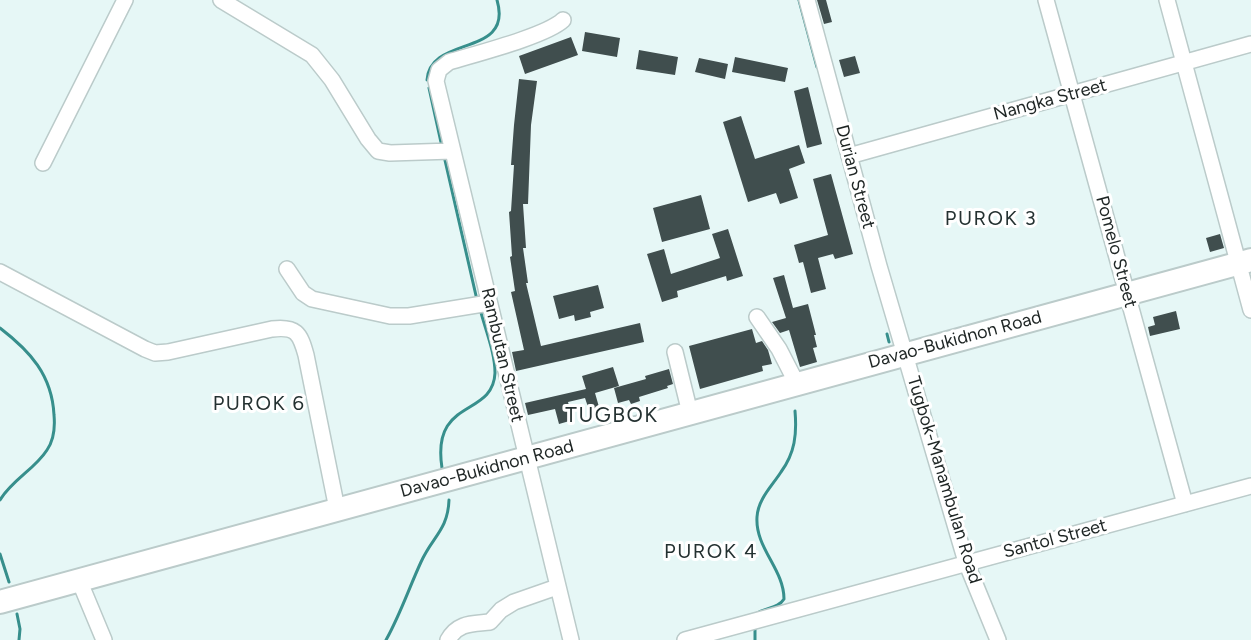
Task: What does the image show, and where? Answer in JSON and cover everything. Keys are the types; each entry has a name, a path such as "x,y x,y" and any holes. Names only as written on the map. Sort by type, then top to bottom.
{"highway":[{"name":"Davao-Bukidnon Road","path":"0,602 1244,262"}],"street":[{"path":"43,163 126,0"},
{"path":"221,0 312,55 368,140 378,151 390,153 452,151"},
{"name":"Durian Street","path":"807,0 905,354"},
{"name":"Pomelo Street","path":"1046,0 1185,504"},
{"path":"1167,0 1244,262 1251,310"},
{"name":"Rambutan Street","path":"563,20 546,29 449,62 439,70 436,81 571,640"},
{"name":"Nangka Street","path":"849,156 1251,44"},
{"path":"287,269 303,293 312,299 390,316 409,316 489,303"},
{"path":"0,272 155,353 284,328 290,329 299,336 306,355 337,509"},
{"path":"757,317 779,349 797,384"},
{"path":"675,352 690,413"},
{"name":"Tugbok-Manambulan Road","path":"905,354 966,562 998,640"},
{"name":"Santol Street","path":"685,640 1251,486"},
{"path":"79,580 104,640"},
{"path":"448,640 457,628 463,625 490,622 501,610 514,602 557,587"}],"building":[{"path":"817,0 826,0 832,22 824,24"},
{"path":"585,32 620,38 617,57 582,51"},
{"path":"571,37 578,55 525,74 519,56"},
{"path":"639,50 678,57 675,75 636,69"},
{"path":"855,56 860,73 844,77 839,60"},
{"path":"735,57 788,68 785,82 732,72"},
{"path":"699,58 728,64 725,79 695,72"},
{"path":"519,79 537,81 531,125 528,204 523,204 526,248 523,248 528,283 526,283 541,346 640,323 644,342 516,371 512,352 524,350 511,292 515,291 510,257 512,256 509,212 511,211 514,165 511,165"},
{"path":"808,87 822,144 807,148 794,91"},
{"path":"741,116 755,159 799,145 805,163 789,169 798,198 780,204 776,193 748,202 723,122"},
{"path":"831,174 853,254 835,259 833,254 818,258 826,289 811,293 803,262 799,263 794,245 828,235 813,179"},
{"path":"701,195 710,229 662,242 653,208"},
{"path":"728,229 743,276 727,281 726,276 677,291 678,297 662,302 647,254 664,249 671,274 720,258 712,234"},
{"path":"1220,234 1224,248 1210,252 1206,238"},
{"path":"784,275 793,308 808,304 816,335 814,335 817,347 813,348 817,362 800,367 789,330 780,333 772,322 786,318 773,278"},
{"path":"598,285 604,308 590,312 591,317 575,321 574,315 559,319 553,296"},
{"path":"1176,311 1180,329 1150,336 1148,327 1155,325 1153,317"},
{"path":"752,329 756,343 762,341 768,350 772,364 762,366 763,371 700,389 689,346"},
{"path":"613,367 619,386 595,393 599,407 589,410 585,398 568,402 573,420 559,424 555,409 528,415 525,403 586,389 582,376"},
{"path":"669,369 673,384 667,386 668,388 639,397 640,401 631,404 629,400 618,403 614,388 646,379 645,376"}],"waterway":[{"path":"427,80 432,66 442,56 483,39 494,30 499,18 497,0"},
{"path":"799,0 817,67"},
{"path":"429,88 442,147"},
{"path":"444,156 477,300"},
{"path":"442,468 441,445 445,430 453,419 484,397 492,387 495,373 493,357 480,309"},
{"path":"0,328 38,365 49,388 54,424 53,437 47,450 0,500"},
{"path":"887,334 889,342"},
{"path":"756,614 778,605 784,599 780,578 760,539 757,517 763,499 786,465 792,450 796,428 795,411"},
{"path":"386,640 425,553 443,526 449,500"},
{"path":"0,554 9,582"},
{"path":"17,614 20,629 19,640"},
{"path":"755,628 755,640"}],"district":[{"name":"PUROK 3","path":"991,219"},
{"name":"PUROK 6","path":"259,404"},
{"name":"TUGBOK","path":"612,416"},
{"name":"PUROK 4","path":"711,552"}]}
